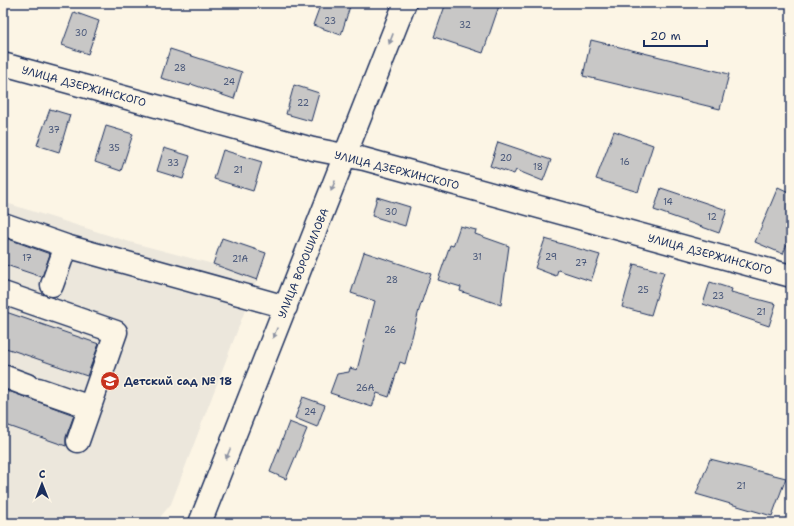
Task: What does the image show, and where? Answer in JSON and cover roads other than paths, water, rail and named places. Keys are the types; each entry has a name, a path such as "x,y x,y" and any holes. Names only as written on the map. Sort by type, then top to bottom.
{"street":[{"name":"УЛИЦА ВОРОШИЛОВА","path":"200,523 346,156 405,3"},
{"name":"УЛИЦА ДЗЕРЖИНСКОГО","path":"3,64 313,149 364,159 791,276"},
{"path":"3,224 66,246 286,307"},
{"path":"52,285 66,246"},
{"path":"3,293 116,332 78,441"},
{"path":"3,376 90,407"}],"place":[{"name":"Детский сад № 18","path":"110,381"}]}
